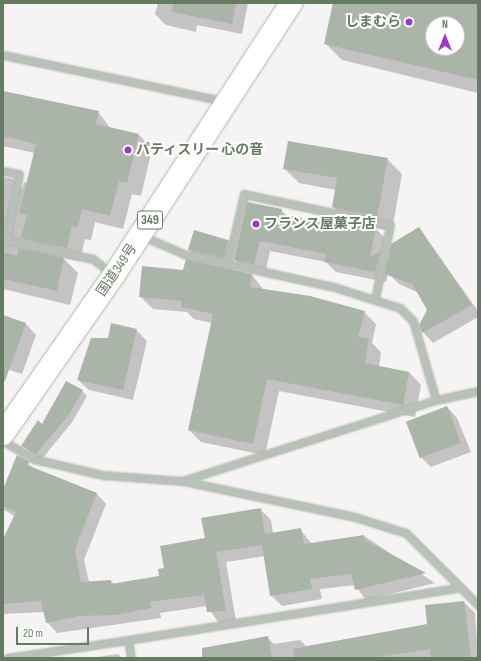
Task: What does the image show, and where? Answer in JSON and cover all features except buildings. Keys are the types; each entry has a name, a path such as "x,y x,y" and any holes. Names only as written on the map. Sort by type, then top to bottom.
{"highway":[{"name":"国道349号","path":"3,434 114,275 225,101 291,3"}],"street":[{"path":"3,55 225,101"},
{"path":"3,171 19,174 6,240 93,259 114,275"},
{"path":"228,262 244,194 390,225 375,299"},
{"path":"140,235 184,254 228,262 375,299 400,308 413,321 436,400"},
{"path":"183,481 436,400 478,391"},
{"path":"3,441 34,459 103,475 183,481 355,517 406,532 426,550 458,588 478,604"},
{"path":"7,658 458,588"},
{"path":"128,640 131,658"}],"place":[{"name":"しまむら","path":"409,22"},
{"name":"パティスリー 心の音","path":"128,150"},
{"name":"フランス屋菓子店","path":"256,224"}]}
